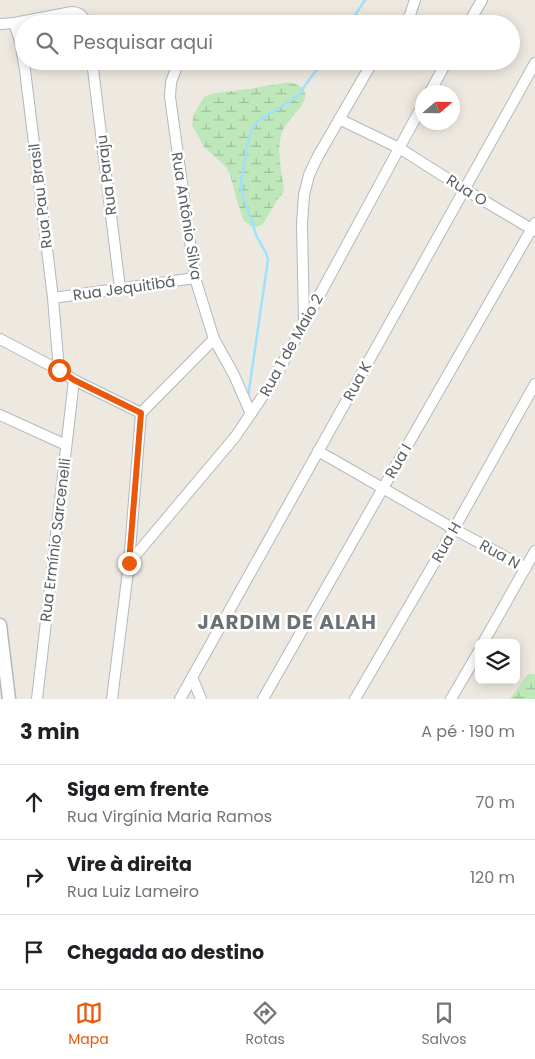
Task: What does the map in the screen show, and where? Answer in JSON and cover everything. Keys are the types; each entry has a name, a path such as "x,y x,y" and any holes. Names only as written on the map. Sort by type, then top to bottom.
{"street":[{"path":"410,15 415,0"},
{"path":"473,15 482,0"},
{"path":"56,15 72,12 82,15"},
{"path":"0,24 14,23"},
{"name":"Rua K","path":"180,699 535,63"},
{"name":"Rua Pau Brasil","path":"26,70 59,370"},
{"name":"Rua Paraju","path":"93,70 120,288"},
{"name":"Rua Antônio Silva","path":"176,70 171,82 170,97 195,278 214,339 234,374 251,414"},
{"path":"304,323 302,224 304,195 309,175 368,70"},
{"path":"434,85 443,70"},
{"name":"Rua O","path":"339,119 399,148 464,189 534,228"},
{"name":"Rua 1 de Maio 2","path":"129,563 235,437 251,414 272,381 415,119"},
{"name":"Rua I","path":"264,699 383,488 534,228"},
{"name":"Rua Jequitibá","path":"52,298 195,278"},
{"path":"0,339 74,380 141,413"},
{"path":"112,699 129,563 141,413 214,339"},
{"name":"Rua Ermínio Sarcenelli","path":"37,699 74,380"},
{"name":"Rua H","path":"355,699 454,529 535,384"},
{"path":"0,415 66,445"},
{"name":"Rua N","path":"318,451 526,568"},
{"path":"485,639 535,551"},
{"path":"0,625 9,699"},
{"path":"451,699 475,658"},
{"path":"192,677 201,699"}],"green space":[{"path":"289,82 300,86 305,91 305,98 282,132 280,139 280,162 284,191 263,224 254,228 244,221 231,177 226,167 204,147 192,125 194,114 204,97 215,93"},
{"path":"528,674 535,674 535,699 510,699"}],"waterway":[{"path":"355,15 365,0"},
{"path":"248,397 268,260 257,237 243,197 241,183 249,136 259,120 294,99 316,70"}],"district":[{"name":"JARDIM DE ALAH","path":"287,622"}],"route":[{"path":"59,370 74,380 141,413 129,563"}]}
